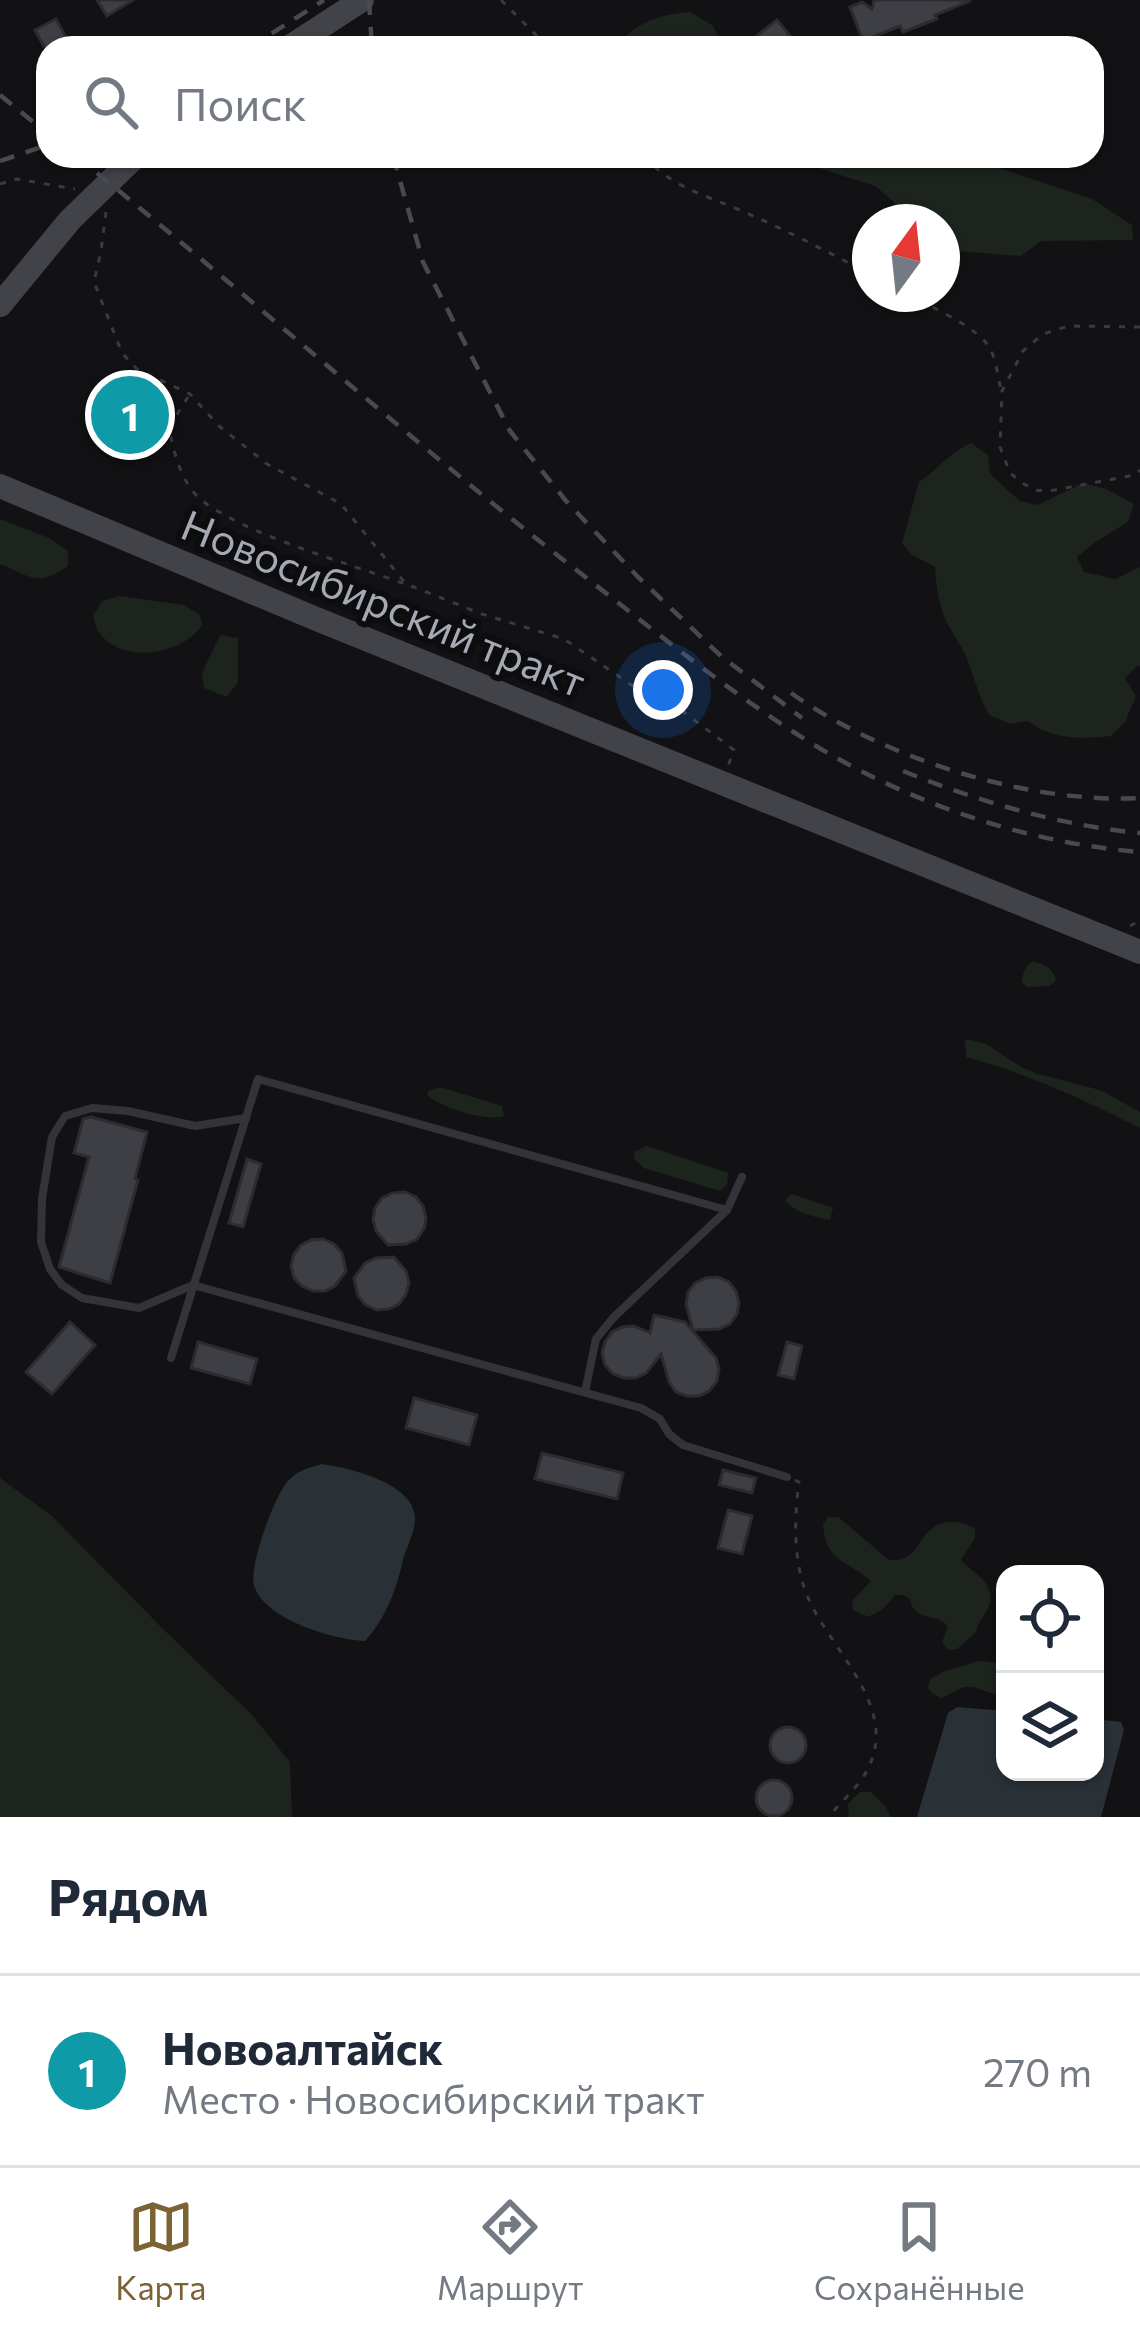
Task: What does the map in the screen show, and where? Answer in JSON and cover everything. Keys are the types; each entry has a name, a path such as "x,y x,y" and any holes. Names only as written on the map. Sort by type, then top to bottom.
{"main road":[{"path":"306,36 362,0"},
{"path":"0,305 70,220 123,168"},
{"path":"0,470 220,571 269,599"},
{"name":"Новосибирский тракт","path":"0,485 1140,952"}],"lane":[{"path":"171,1358 258,1079 728,1210"},
{"path":"246,1118 195,1126 92,1108 65,1116 52,1137 41,1241 50,1269 62,1285 82,1298 139,1308 193,1285 641,1408 683,1445 788,1477"},
{"path":"585,1392 596,1339 728,1210 742,1177"}],"path":[{"path":"501,0 536,36"},
{"path":"654,168 684,188 852,265"},
{"path":"0,184 17,179 97,193 106,202 94,281 122,353 137,369 190,394 219,426 267,464 341,504 406,584"},
{"path":"940,312 991,350 1001,391 1000,447 1010,473 1034,490 1049,490 1135,475 1140,470"},
{"path":"1001,391 1023,351 1043,334 1069,326 1140,327"},
{"path":"190,394 169,427 176,458 193,493 237,523 482,614 564,639 636,688 677,707 734,750 723,781"},
{"path":"788,1477 799,1482 794,1522 808,1598 874,1710 878,1735 860,1780 828,1817"}],"shaded area":[{"path":"690,12 712,25 718,36 626,36 666,15"},
{"path":"819,168 999,168 1092,199 1132,225 1133,240 1041,241 1021,256 960,251 960,204 893,201 875,186"},
{"path":"971,443 988,455 990,474 1020,501 1038,505 1083,483 1134,504 1128,522 1077,557 1084,572 1115,579 1140,567 1140,666 1125,678 1136,696 1125,722 1111,736 1068,737 1027,721 1010,724 989,715 965,653 944,616 935,567 912,555 902,543 919,482"},
{"path":"0,519 47,537 68,551 68,566 41,578 0,564"},
{"path":"119,596 184,605 200,615 202,625 168,649 124,650 100,634 93,616 102,601"},
{"path":"220,635 238,638 238,682 227,697 204,688 202,673"},
{"path":"1033,961 1051,970 1056,981 1027,987 1023,975"},
{"path":"965,1039 986,1044 1038,1074 1100,1090 1140,1112 1140,1128 1055,1088 966,1057"},
{"path":"440,1087 502,1106 504,1116 464,1113 427,1095"},
{"path":"647,1146 728,1173 727,1185 720,1191 644,1168 634,1152"},
{"path":"792,1194 833,1208 830,1220 794,1208 785,1200"},
{"path":"322,1464 393,1487 412,1506 415,1518 392,1595 365,1641 319,1632 285,1617 260,1597 254,1585 259,1547 283,1488 296,1474"},
{"path":"0,1478 52,1516 252,1715 290,1762 292,1817 0,1817"},
{"path":"828,1517 838,1517 889,1560 912,1553 939,1525 957,1522 975,1529 975,1538 961,1560 986,1583 991,1596 976,1632 957,1649 948,1650 942,1642 948,1626 920,1614 903,1595 895,1595 868,1617 853,1610 852,1601 871,1581 828,1546 823,1524"},
{"path":"979,1661 996,1662 996,1695 964,1687 941,1698 928,1688 930,1679"},
{"path":"957,1707 996,1710 996,1781 1104,1781 1104,1720 1121,1722 1124,1730 1101,1817 917,1817 948,1713"},
{"path":"860,1792 871,1792 891,1817 849,1817 848,1804"}],"building":[{"path":"97,0 133,0 107,16"},
{"path":"874,0 970,0 903,32 900,26 861,36 850,7 862,2 872,9"},
{"path":"56,19 65,36 38,36 35,30"},
{"path":"777,20 790,36 756,36"},
{"path":"83,1119 147,1132 110,1283 59,1267 89,1157 74,1153"},
{"path":"247,1159 261,1164 243,1227 229,1223"},
{"path":"405,1192 423,1206 424,1229 406,1244 388,1245 376,1231 375,1208 382,1198"},
{"path":"323,1239 342,1253 346,1271 335,1286 313,1291 294,1278 291,1266 301,1245"},
{"path":"394,1257 406,1271 406,1294 399,1304 377,1310 358,1296 354,1278 365,1263"},
{"path":"718,1277 736,1291 737,1314 719,1329 693,1330 688,1292 695,1283"},
{"path":"654,1315 685,1322 716,1358 717,1381 709,1391 699,1396 676,1392 661,1354 636,1378 613,1374 605,1365 602,1353 612,1332 634,1326 650,1333"},
{"path":"70,1322 95,1345 52,1394 26,1372"},
{"path":"198,1342 257,1359 250,1384 191,1368"},
{"path":"787,1342 802,1346 794,1379 778,1375"},
{"path":"414,1398 477,1415 469,1445 406,1428"},
{"path":"542,1453 623,1473 617,1499 535,1479"},
{"path":"723,1470 756,1478 752,1493 719,1485"},
{"path":"728,1510 752,1516 742,1554 718,1548"},
{"path":"788,1727 801,1732 806,1745 801,1758 788,1763 775,1758 770,1745 775,1732"},
{"path":"774,1780 787,1785 792,1798 787,1811 774,1816 761,1811 756,1798 761,1785"}],"railway":[{"path":"268,36 324,0"},
{"path":"369,0 371,36"},
{"path":"0,95 36,124"},
{"path":"0,161 36,149"},
{"path":"90,168 504,512 705,670 792,731 873,777 958,813 1048,838 1140,852"},
{"path":"396,168 423,262 510,431 566,501 638,577 721,656 802,718"},
{"path":"791,693 868,738 958,772 1051,793 1140,798"},
{"path":"903,771 1020,811 1140,833"}],"place":[{"name":"Новоалтайск","path":"130,415"}]}
